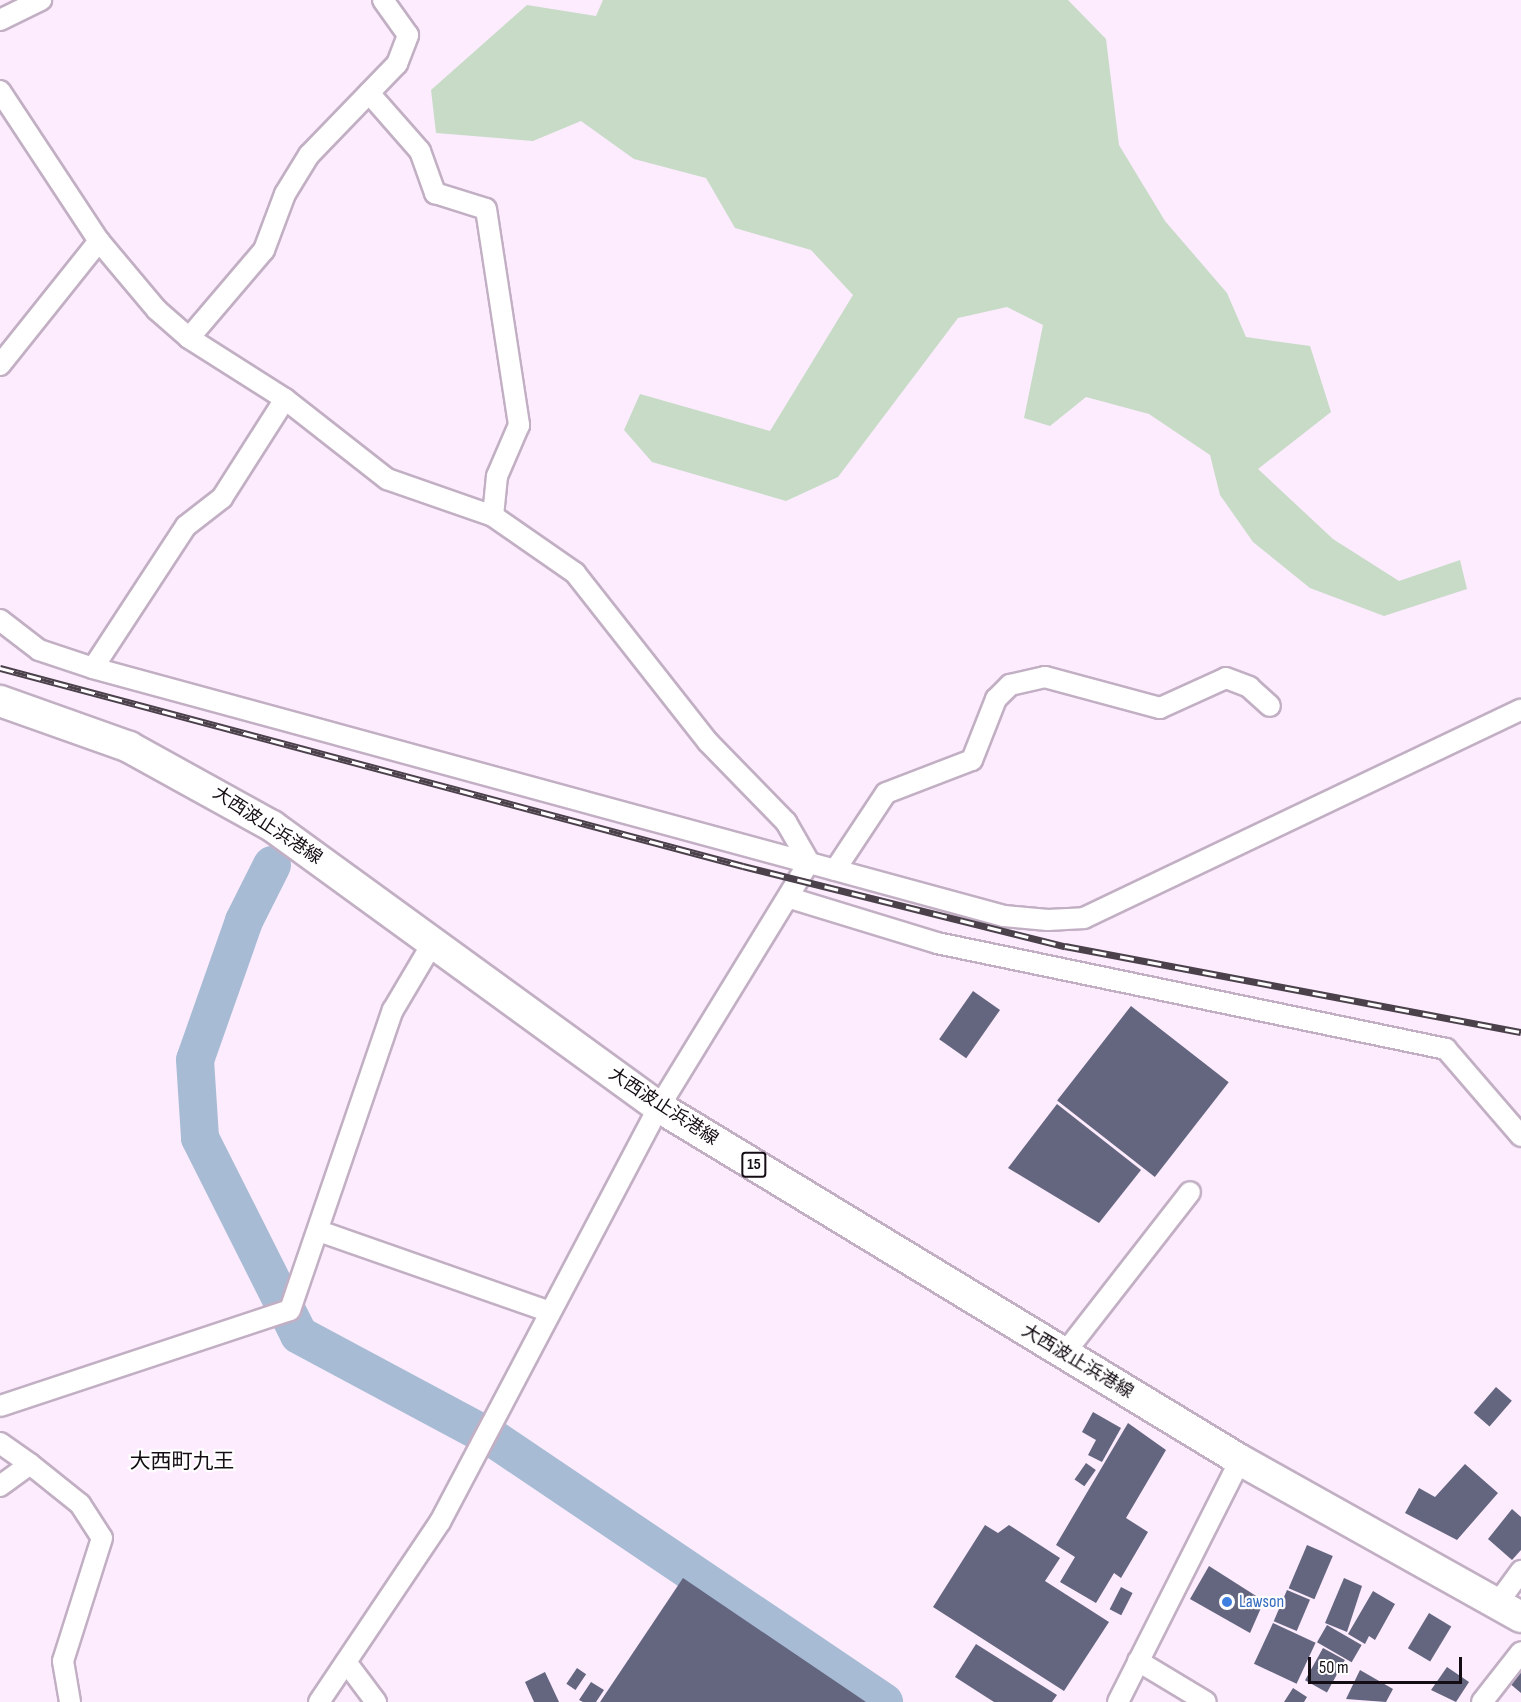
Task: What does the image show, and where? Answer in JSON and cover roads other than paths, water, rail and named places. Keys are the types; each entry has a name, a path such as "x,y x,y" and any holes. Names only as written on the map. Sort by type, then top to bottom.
{"main road":[{"name":"大西波止浜港線","path":"0,701 129,747 200,783 282,832 432,944 659,1107 1240,1460 1509,1611"}],"street":[{"path":"0,20 41,0"},
{"path":"189,338 264,250 285,194 309,155 397,64 408,35 383,0"},
{"path":"0,91 99,242 157,310 189,338 285,399 387,479 493,516 575,573 708,742 786,822 809,862"},
{"path":"369,93 420,151 435,193 486,209 519,425 496,476 493,516"},
{"path":"0,365 99,242"},
{"path":"93,668 186,526 222,498 285,399"},
{"path":"0,620 39,650 93,668 1004,916 1084,918 1521,710"},
{"path":"835,870 886,793 972,760 996,699 1010,685 1045,677 1160,708 1226,678 1249,687 1270,706"},
{"path":"319,1702 440,1522 548,1311 659,1107 790,898 809,862"},
{"path":"790,898 937,943 1446,1049 1521,1136"},
{"path":"0,1406 290,1310 320,1230 393,1010 432,944"},
{"path":"1064,1353 1190,1192"},
{"path":"320,1230 548,1311"},
{"path":"0,1443 81,1504 102,1538 63,1661 70,1702"},
{"path":"1118,1702 1240,1460"},
{"path":"0,1486 30,1464"},
{"path":"1509,1611 1521,1571"},
{"path":"1482,1702 1521,1652"},
{"path":"1138,1661 1206,1702"},
{"path":"346,1662 376,1702"}],"waterway":[{"path":"272,865 244,921 195,1060 200,1138 299,1335 497,1441 884,1702"}],"railway":[{"path":"0,668 743,866 1065,946 1521,1032"}],"place":[{"name":"Lawson","path":"1227,1602"}],"district":[{"name":"大西町九王","path":"182,1462"}]}
